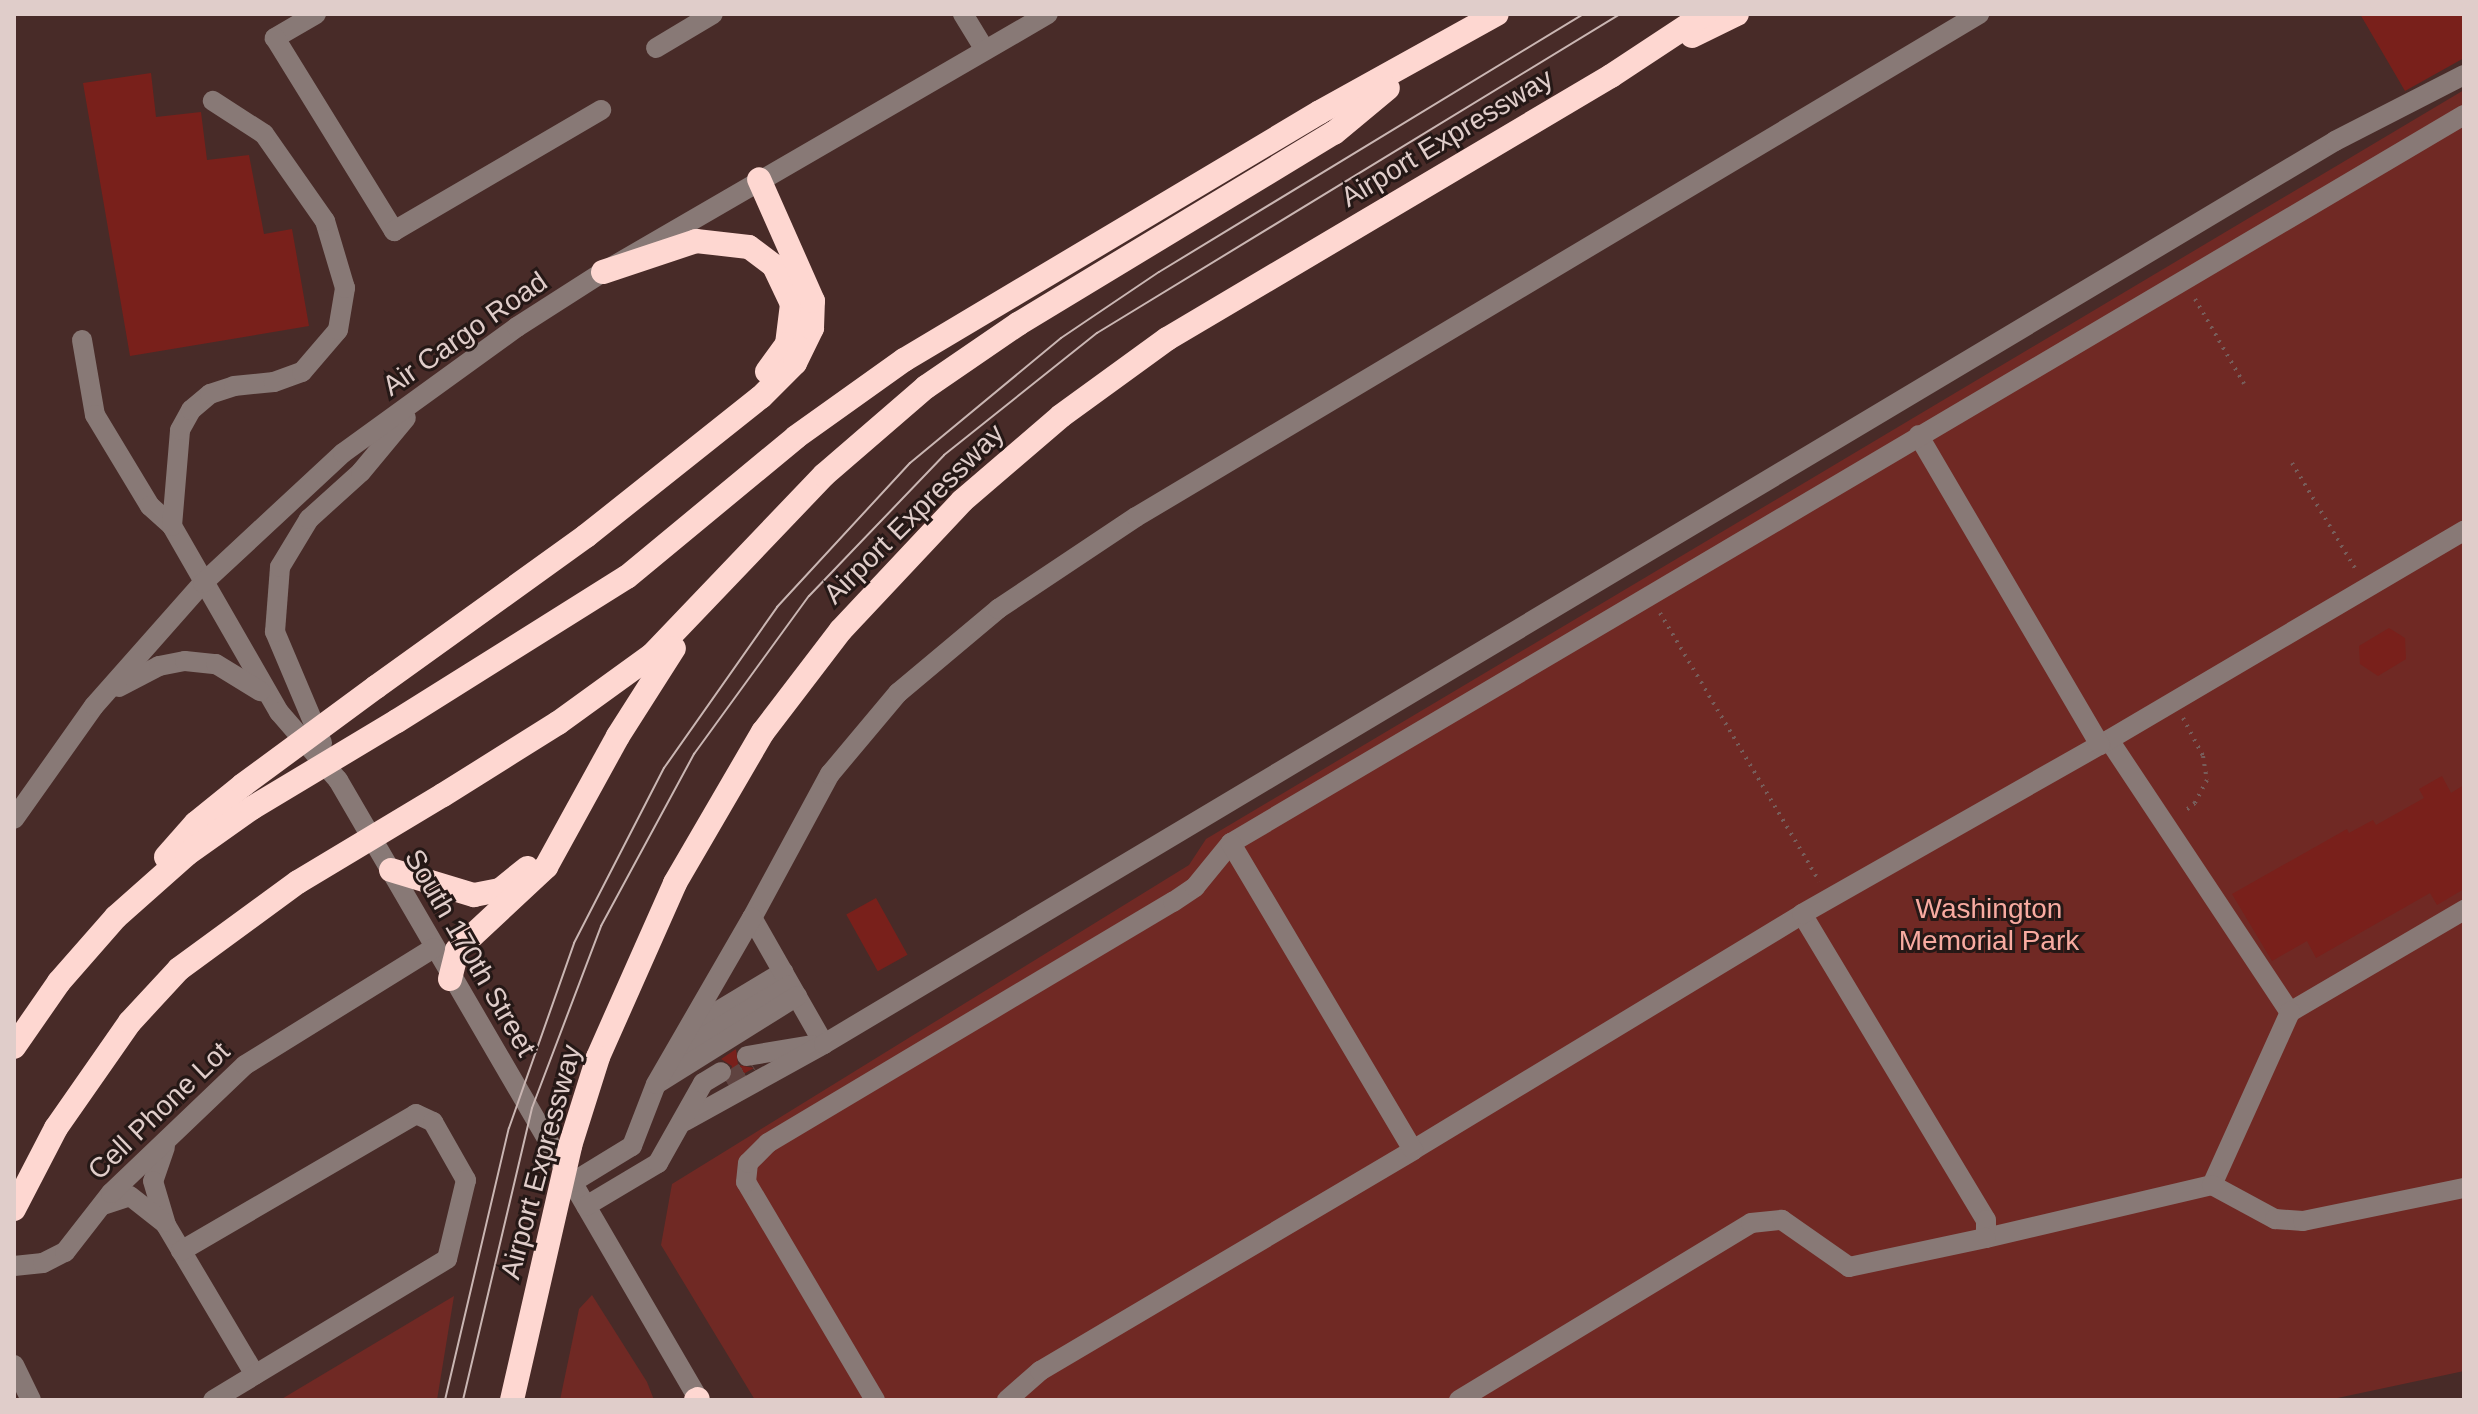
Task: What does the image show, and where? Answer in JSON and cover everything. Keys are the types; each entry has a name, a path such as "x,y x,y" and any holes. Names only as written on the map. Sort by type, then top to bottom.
{"highway":[{"path":"88,947 147,889 252,808 627,577 796,437 904,360 1320,112 1424,59 1497,14"},
{"name":"Airport Expressway","path":"512,1400 570,1146 598,1057 654,923 763,732 841,630 962,501 1038,433 1167,339 1611,76 1705,14"},
{"path":"1611,76 1737,14"},
{"path":"14,1209 56,1128 130,1022 179,969 298,882 443,795 630,673 848,453 926,387 1018,324 1334,133 1424,59"},
{"path":"14,1047 88,947 196,823 376,687 530,579 786,374 812,328 810,286 759,179"},
{"path":"603,272 696,241 723,241 762,256 782,278 793,317 787,344 699,445"},
{"path":"391,870 474,895 512,882 541,849 594,750 750,552"},
{"path":"450,979 457,950 546,867 658,670"}],"street":[{"path":"316,14 275,38 394,231 601,110"},
{"path":"656,48 713,14"},
{"path":"963,14 985,50"},
{"name":"Air Cargo Road","path":"14,819 94,706 203,583 343,453 421,400 517,327 603,272 1048,14"},
{"path":"1938,14 1948,33"},
{"path":"573,1182 632,1146 656,1084 752,918 830,774 898,693 998,609 1136,517 1979,14"},
{"path":"685,1121 824,1044 2335,141 2464,75"},
{"path":"172,526 180,430 191,410 210,394 234,386 274,382 302,372 338,330 345,288 325,221 264,134 213,101"},
{"path":"875,1400 750,1192 744,1172 748,1163 768,1143 1173,902 1195,887 1212,860 1231,843 1648,594 2464,115"},
{"name":"South 170th Street","path":"82,340 95,415 150,506 172,526 279,712 338,780 450,979 573,1182 698,1400"},
{"path":"338,780 280,651 274,591 288,548 309,519 361,472 421,400"},
{"path":"1918,435 2105,743 2166,825 2290,1012"},
{"path":"1007,1400 1040,1371 1802,914 2105,743 2367,588 2462,538"},
{"path":"94,706 145,672 196,661 236,672 279,712"},
{"path":"1231,843 1413,1150"},
{"path":"2212,1185 2290,1012 2464,910"},
{"path":"1802,914 1986,1220 1986,1238"},
{"path":"752,918 824,1044"},
{"name":"Cell Phone Lot","path":"14,1266 58,1257 100,1207 191,1112 245,1065 434,948"},
{"path":"686,1030 790,984"},
{"path":"671,1057 790,984"},
{"path":"656,1084 790,984"},
{"path":"750,1062 824,1044"},
{"path":"586,1206 658,1163 685,1121 703,1083 724,1078"},
{"path":"191,1112 154,1170 166,1225 255,1375"},
{"path":"181,1251 410,1116 422,1114 433,1122 468,1186 447,1259 213,1400"},
{"path":"1459,1400 1751,1223 1782,1220 1849,1267 2212,1185 2275,1219 2303,1221 2464,1188"},
{"path":"100,1207 116,1196 130,1196 166,1225"},
{"path":"14,1365 31,1400"}],"path":[{"path":"2184,279 2244,384"},
{"path":"2292,463 2367,588"},
{"path":"1648,594 1830,899"},
{"path":"2166,825 2195,803 2207,780 2203,756 2174,702"}],"green space":[{"name":"Washington Memorial Park","path":"2464,90 2464,1371 2328,1400 755,1400 661,1245 672,1184 1189,865 1206,839"},
{"path":"592,1295 647,1382 654,1400 560,1400 579,1309"},
{"path":"454,1296 437,1400 280,1400"}],"building":[{"path":"2360,14 2464,14 2464,58 2405,91"},
{"path":"151,73 156,117 201,112 207,160 249,155 264,234 292,229 309,326 130,356 83,83"},
{"path":"2389,628 2405,638 2406,659 2378,676 2360,664 2359,646"},
{"path":"2442,776 2451,793 2464,785 2464,889 2437,905 2430,893 2316,958 2307,941 2272,961 2232,894 2347,829 2349,833 2373,820 2376,825 2424,798 2419,789"},
{"path":"876,898 908,955 878,971 846,914"},
{"path":"736,1049 738,1065 754,1068 729,1082 732,1066 721,1059"}],"tunnel":[{"path":"727,1083 753,1067"}],"tram line":[{"path":"445,1400 509,1128 574,943 664,768 777,607 910,463 1061,338 1159,272 1584,14"},
{"path":"463,1400 532,1108 601,926 694,754 809,596 944,455 1097,333 1620,14"}]}
